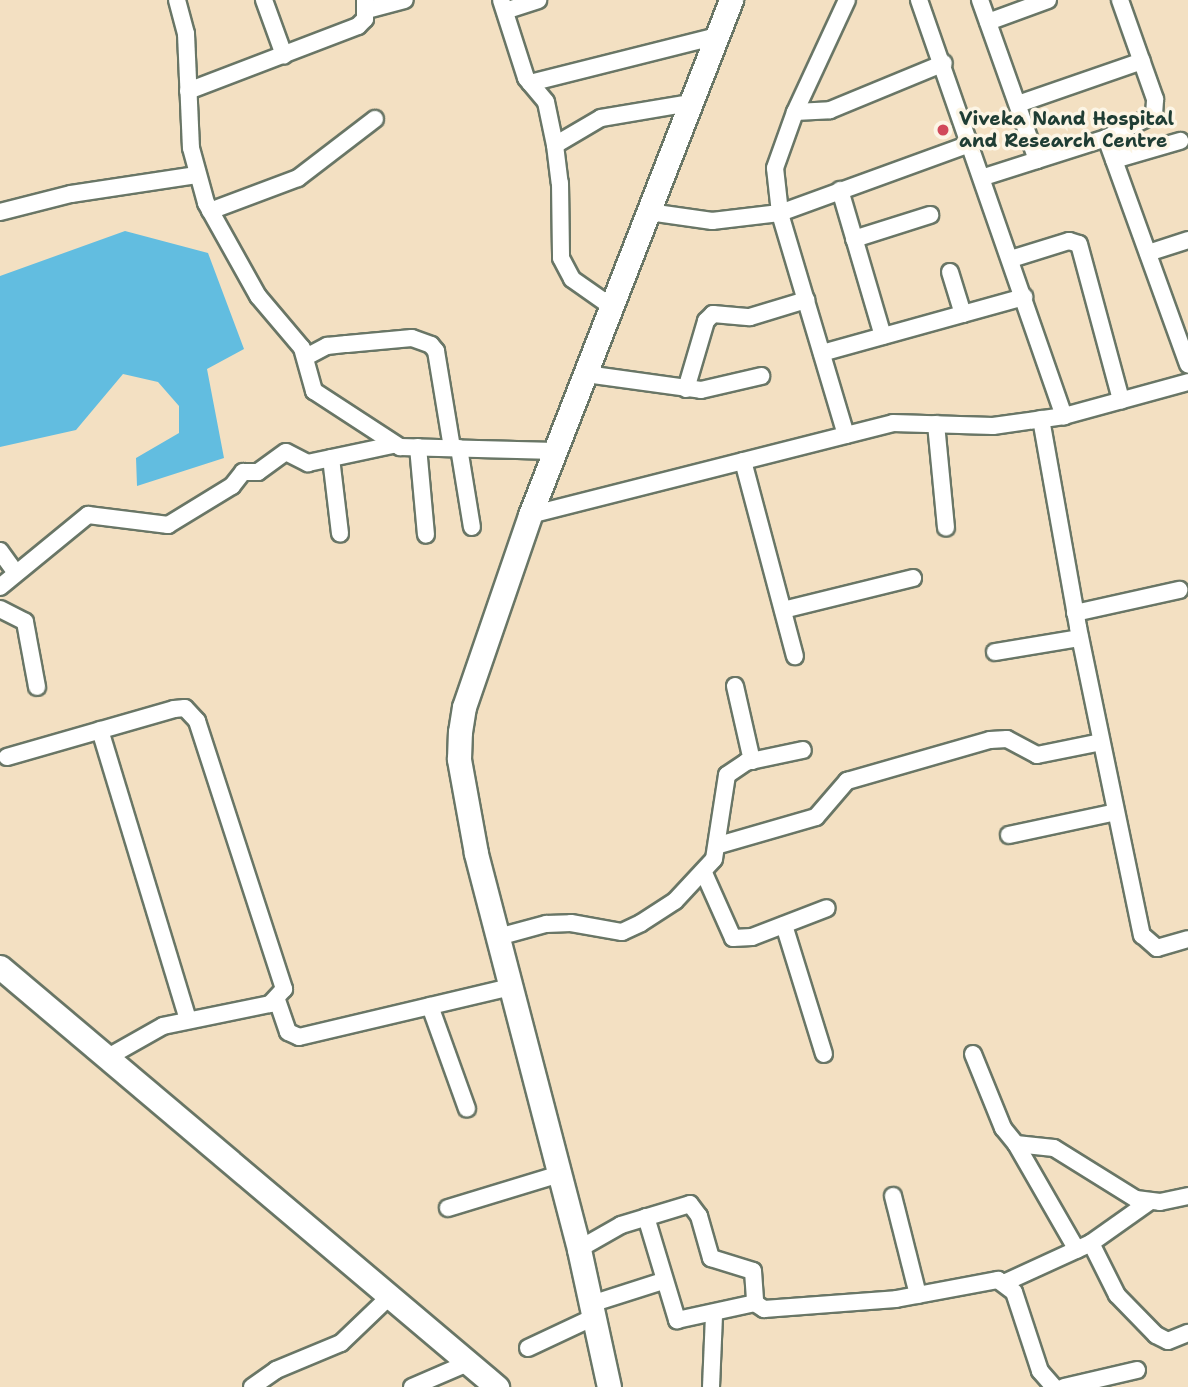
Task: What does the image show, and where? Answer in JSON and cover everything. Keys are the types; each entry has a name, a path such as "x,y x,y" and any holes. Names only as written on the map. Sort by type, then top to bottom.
{"street":[{"path":"177,0 186,34 188,91 197,175 209,211 258,296 306,357 310,380 320,398 359,417 393,445"},
{"path":"264,0 284,55"},
{"path":"188,91 358,26 366,5 405,0"},
{"path":"538,0 503,5 530,83 545,102 555,145 561,183 561,258 572,279 612,307"},
{"path":"609,1387 579,1249 498,937 464,786 460,732 464,707 530,515 731,0"},
{"path":"846,435 780,213 774,178 796,112 847,0"},
{"path":"919,0 984,177 1064,416"},
{"path":"981,0 1037,160"},
{"path":"988,22 1048,0"},
{"path":"984,177 1106,138 1154,115 1156,99 1120,0"},
{"path":"530,83 717,36"},
{"path":"1018,104 1142,61"},
{"path":"796,112 830,110 944,63"},
{"path":"555,145 601,117 691,103"},
{"path":"209,211 298,178 374,118"},
{"path":"1106,138 1188,365"},
{"path":"1114,160 1180,141"},
{"path":"649,212 712,221 780,213 972,143"},
{"path":"0,212 71,194 197,175"},
{"path":"840,190 883,336"},
{"path":"855,239 930,215"},
{"path":"1148,253 1188,240"},
{"path":"1011,259 1069,241 1079,244 1121,400"},
{"path":"950,272 963,314"},
{"path":"822,353 1024,297"},
{"path":"686,389 706,321 713,314 750,317 806,300"},
{"path":"306,357 327,346 346,344 412,338 431,345 436,352 472,527"},
{"path":"586,374 686,389 711,389 761,376"},
{"path":"530,515 893,423 993,426 1064,416 1188,382"},
{"path":"1041,419 1080,638 1142,935 1157,948 1188,939"},
{"path":"936,424 946,528"},
{"path":"0,587 88,516 168,524 232,486 243,472 258,472 286,452 308,463 393,445 556,451"},
{"path":"418,447 426,535"},
{"path":"331,458 340,533"},
{"path":"743,461 795,656"},
{"path":"0,551 16,573"},
{"path":"783,610 913,578"},
{"path":"1075,612 1179,590"},
{"path":"0,609 25,622 37,687"},
{"path":"995,652 1080,638"},
{"path":"735,686 752,761"},
{"path":"7,757 174,709 192,712 282,975 284,989 278,1000 288,1032 299,1037 511,986"},
{"path":"100,730 188,1019"},
{"path":"719,845 816,817 847,781 990,740 1007,739 1037,755 1101,742"},
{"path":"498,937 560,923 622,932 675,901 704,873 719,845 727,775 752,761 803,750"},
{"path":"1009,835 1116,813"},
{"path":"704,873 733,938 752,937 827,908"},
{"path":"784,925 824,1054"},
{"path":"0,968 497,1387"},
{"path":"108,1057 152,1031 188,1019 278,1000"},
{"path":"430,1006 467,1110"},
{"path":"973,1054 1003,1128 1116,1295 1156,1335 1168,1341 1188,1333"},
{"path":"1016,1144 1054,1148 1136,1199 1149,1202 1188,1196"},
{"path":"448,1208 560,1174"},
{"path":"893,1196 918,1295"},
{"path":"579,1249 646,1217 685,1204 694,1207 711,1258 753,1271 755,1303 764,1310 918,1295 992,1280 1006,1282 1084,1247 1149,1202"},
{"path":"646,1217 663,1281 677,1320 755,1303"},
{"path":"528,1348 593,1310 663,1281"},
{"path":"1006,1282 1014,1292 1051,1386 1137,1370"},
{"path":"252,1387 276,1370 341,1343 390,1296"},
{"path":"711,1387 714,1314"},
{"path":"412,1387 468,1363"}],"water":[{"path":"125,231 208,253 244,349 207,369 224,458 137,486 136,458 179,433 179,406 158,382 123,374 76,430 0,447 0,276"}],"place":[{"name":"Viveka Nand Hospital and Research Centre","path":"943,130"}]}
